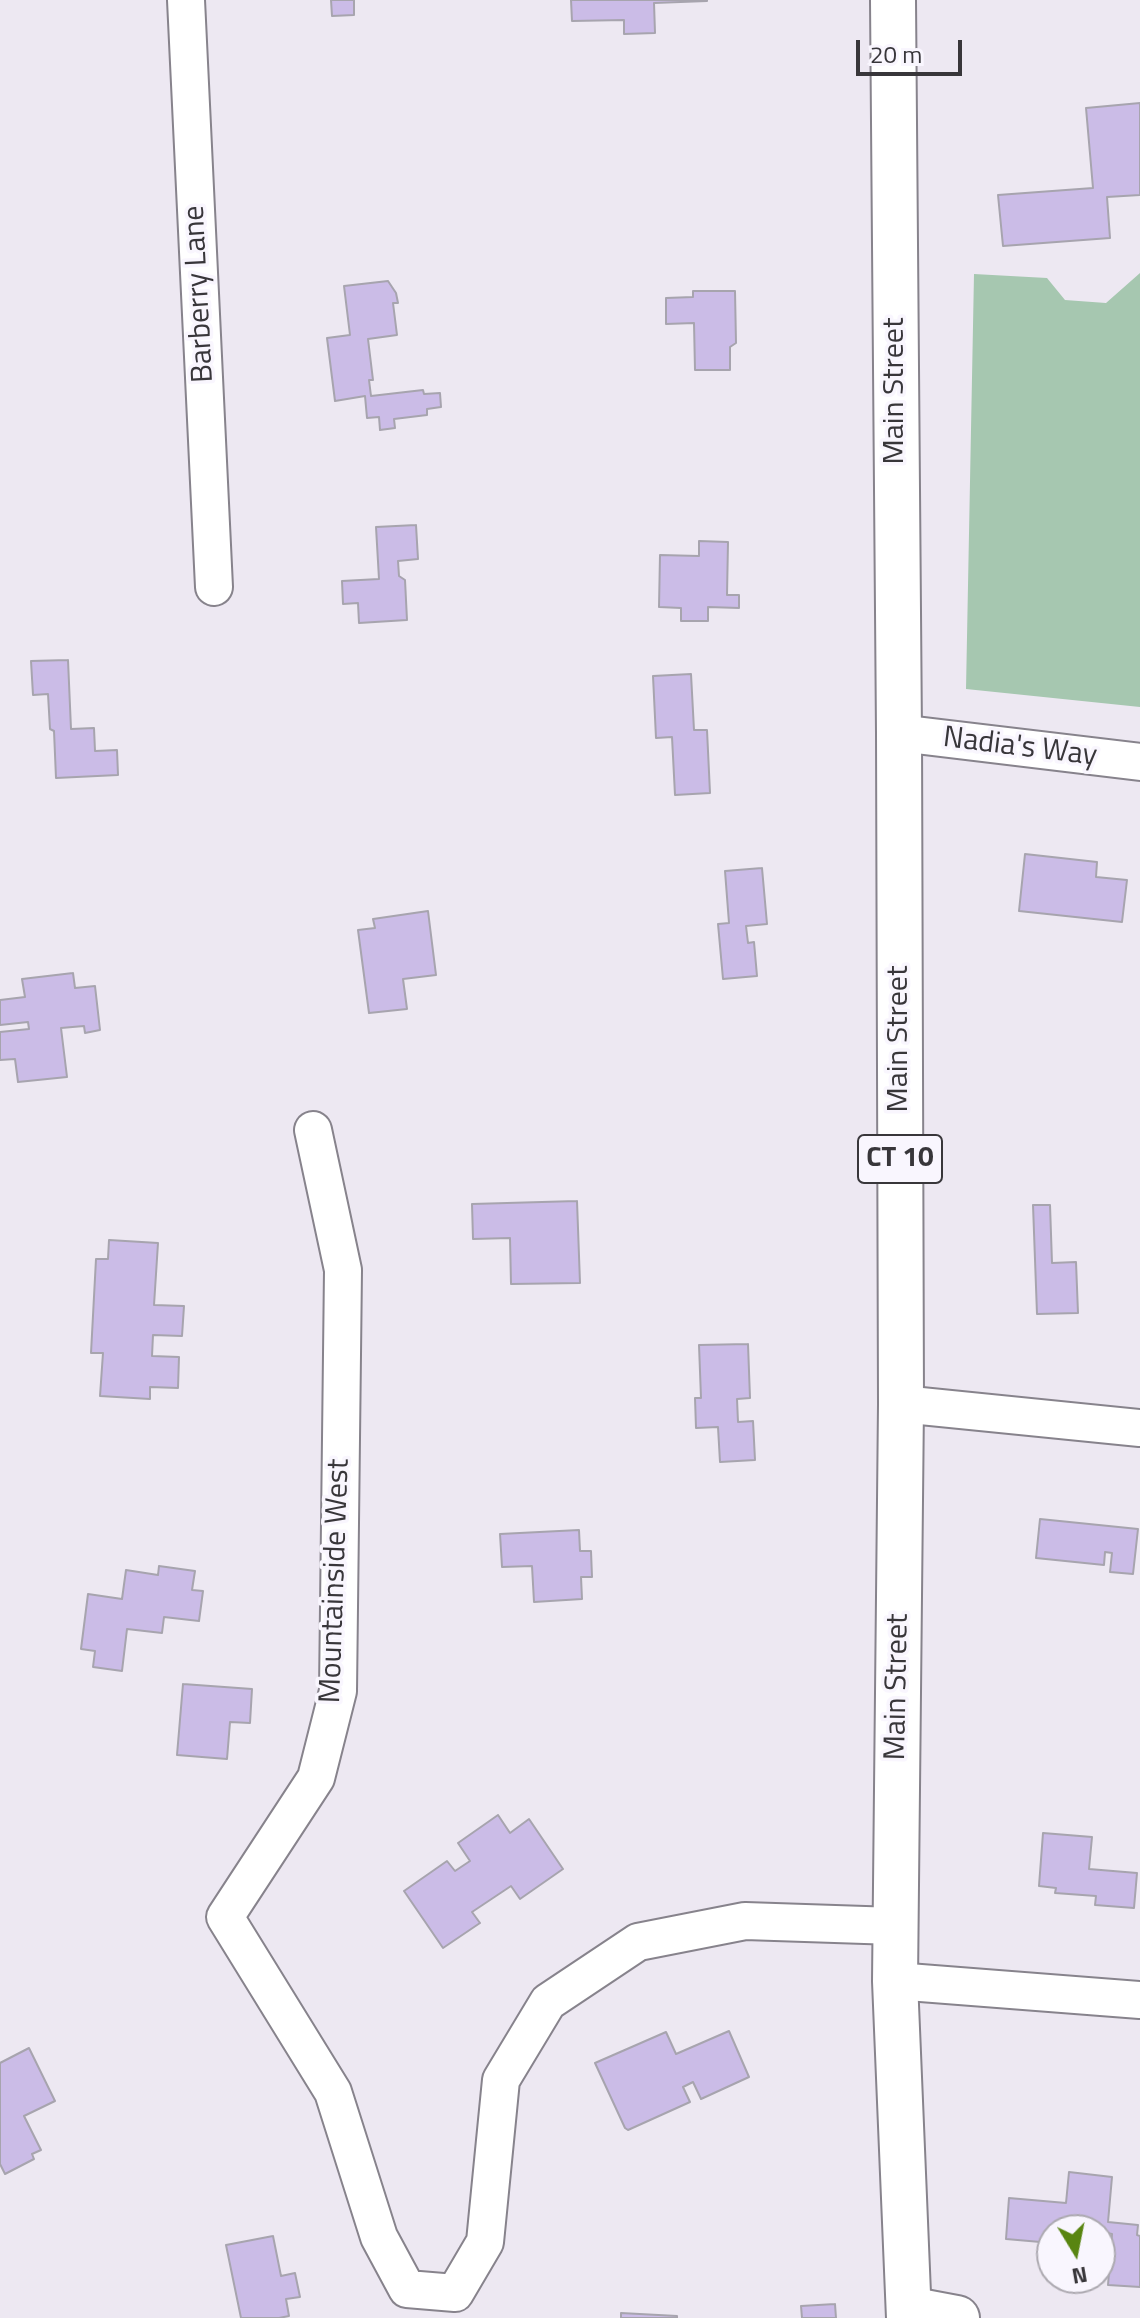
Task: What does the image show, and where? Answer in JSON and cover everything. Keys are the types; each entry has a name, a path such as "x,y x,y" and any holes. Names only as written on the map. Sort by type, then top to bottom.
{"main road":[{"name":"Main Street","path":"893,0 901,1404 895,1981 909,2314"},
{"path":"909,2314 957,2318"}],"street":[{"name":"Barberry Lane","path":"186,0 214,587"},
{"name":"Nadia's Way","path":"899,733 1140,762"},
{"name":"Mountainside West","path":"313,1130 343,1270 338,1691 316,1778 225,1917 333,2092 379,2237 407,2289 455,2293 485,2242 501,2080 548,2002 638,1942 745,1921 895,1926"},
{"path":"901,1404 1140,1428"},
{"path":"895,1981 1140,2000"}],"green space":[{"path":"1140,273 1140,707 966,689 974,274 1047,278 1065,300 1106,303"}],"building":[{"path":"331,0 354,0 354,15 332,16"},
{"path":"571,0 707,1 654,3 655,33 624,34 624,20 572,21"},
{"path":"1140,103 1140,195 1107,197 1110,238 1003,246 998,195 1093,188 1086,108"},
{"path":"388,281 398,303 393,303 397,335 368,339 373,380 369,380 371,396 423,390 424,394 440,393 441,407 427,409 427,415 394,419 395,428 380,430 379,417 367,418 365,396 335,401 327,338 350,335 344,286"},
{"path":"693,291 735,291 736,343 730,347 730,370 695,370 694,323 666,324 666,298 693,297"},
{"path":"416,525 418,559 398,561 399,576 405,580 407,620 359,623 358,603 343,604 342,581 379,579 376,527"},
{"path":"699,541 728,542 727,595 739,595 739,608 708,607 708,621 681,621 681,608 659,607 660,555 699,556"},
{"path":"68,660 71,729 94,728 95,751 117,750 118,775 56,778 54,731 50,729 48,694 33,695 31,661"},
{"path":"691,674 694,730 707,730 710,793 675,795 672,737 656,738 653,676"},
{"path":"1025,854 1097,862 1096,877 1127,880 1122,922 1019,911"},
{"path":"762,868 767,924 746,926 748,943 754,942 757,976 723,979 718,924 729,923 725,871"},
{"path":"428,911 436,975 403,979 407,1009 369,1013 358,930 375,928 373,919"},
{"path":"73,973 75,988 95,986 100,1030 85,1033 84,1026 61,1028 67,1077 18,1082 15,1059 0,1060 0,1032 29,1029 28,1022 0,1025 0,1000 25,997 22,979"},
{"path":"577,1201 580,1283 511,1284 510,1238 473,1239 472,1204"},
{"path":"1033,1205 1050,1205 1052,1263 1076,1262 1078,1313 1037,1314"},
{"path":"109,1240 158,1243 154,1305 184,1306 182,1336 153,1335 152,1356 179,1357 178,1388 150,1387 150,1399 100,1396 103,1353 91,1353 96,1259 108,1259"},
{"path":"748,1344 750,1398 737,1399 738,1422 753,1421 755,1460 720,1462 718,1427 696,1428 695,1398 701,1398 699,1345"},
{"path":"1040,1519 1138,1529 1133,1574 1110,1572 1112,1553 1105,1552 1104,1565 1036,1558"},
{"path":"579,1530 580,1551 591,1551 592,1577 581,1577 582,1599 534,1602 532,1566 502,1567 500,1534"},
{"path":"159,1566 195,1571 192,1590 203,1591 199,1621 164,1617 162,1633 127,1629 122,1671 93,1667 95,1651 81,1649 88,1594 122,1599 126,1570 158,1575"},
{"path":"183,1684 252,1689 250,1723 230,1722 227,1759 177,1755"},
{"path":"498,1815 510,1833 529,1819 563,1869 520,1899 511,1886 472,1912 480,1923 443,1948 404,1891 447,1861 455,1871 470,1861 458,1843"},
{"path":"1043,1833 1092,1837 1089,1869 1137,1873 1134,1908 1095,1905 1096,1896 1055,1893 1056,1888 1039,1886"},
{"path":"729,2031 749,2077 701,2099 693,2082 683,2087 690,2102 628,2130 625,2128 595,2063 666,2032 676,2054"},
{"path":"29,2048 55,2101 24,2116 41,2150 32,2154 34,2159 5,2174 0,2164 0,2063"},
{"path":"1069,2172 1112,2177 1109,2214 1036,2214 1036,2242 1006,2239 1009,2198 1066,2203"},
{"path":"1116,2223 1138,2225 1140,2287 1116,2286"},
{"path":"273,2236 281,2276 295,2273 300,2297 286,2299 289,2316 241,2318 226,2245"},
{"path":"835,2304 836,2318 802,2318 801,2306"},
{"path":"621,2313 677,2316 677,2318 621,2318"}]}
